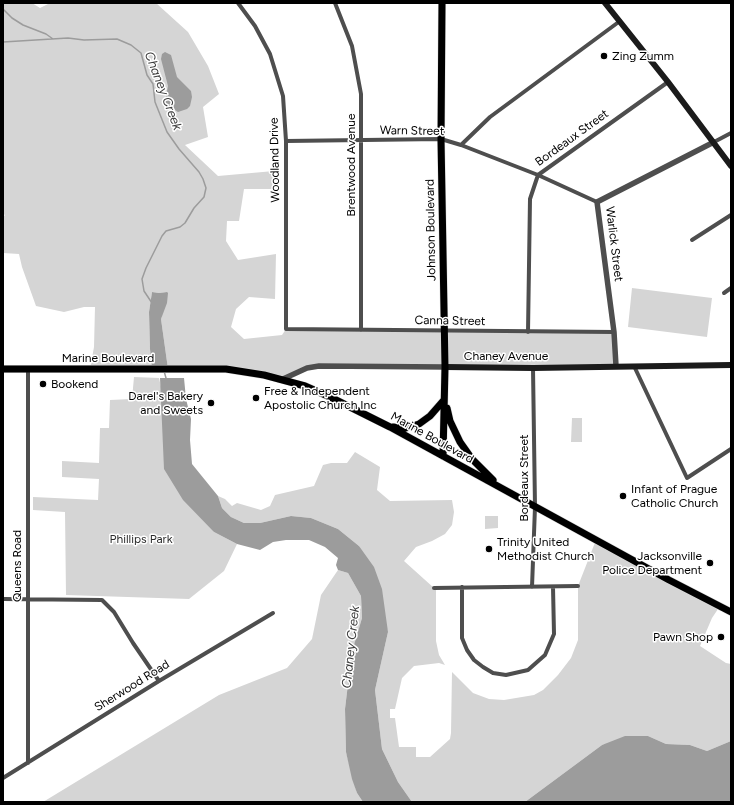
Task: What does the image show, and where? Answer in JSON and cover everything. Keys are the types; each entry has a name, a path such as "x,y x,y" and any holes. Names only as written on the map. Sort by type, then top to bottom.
{"main road":[{"name":"Johnson Boulevard","path":"442,3 441,139 445,367 443,456"},
{"path":"605,3 668,82 731,166"},
{"name":"Chaney Avenue","path":"445,367 533,368 731,364"},
{"name":"Marine Boulevard","path":"3,369 232,370 264,374 305,386 390,427 506,492 731,612"},
{"path":"390,427 406,428 419,424 430,416 444,400 460,442 472,459 506,492"}],"street":[{"name":"Woodland Drive","path":"238,3 255,26 270,54 283,96 286,141 286,329"},
{"name":"Brentwood Avenue","path":"335,3 352,46 360,94 361,330"},
{"path":"461,145 490,117 620,21"},
{"name":"Bordeaux Street","path":"528,332 530,199 538,175 668,82"},
{"name":"Warlick Street","path":"616,366 614,332 597,202 731,133"},
{"name":"Warn Street","path":"286,141 441,139 461,145 538,175 597,202"},
{"path":"692,240 731,215"},
{"path":"724,293 731,288"},
{"name":"Canna Street","path":"286,329 614,332"},
{"name":"Chaney Avenue","path":"283,379 307,368 319,366 445,367"},
{"path":"634,366 687,478 731,449"},
{"name":"Bordeaux Street","path":"532,587 535,507 533,368"},
{"name":"Queens Road","path":"28,369 28,763"},
{"path":"434,588 578,586"},
{"path":"462,587 462,638 467,650 474,660 483,667 493,673 506,675 528,670 545,655 554,634 554,587"},
{"path":"3,599 102,600 114,612 159,681"},
{"name":"Sherwood Road","path":"3,778 159,681 273,613"}],"green space":[{"path":"3,3 32,3 40,8 50,3 156,3 188,32 208,66 219,94 203,107 208,137 185,145 218,176 274,171 272,189 244,189 239,221 227,221 226,241 238,260 276,254 275,299 249,297 236,309 231,327 244,339 282,335 286,329 614,332 616,366 319,366 283,379 264,375 168,369 161,319 167,292 152,292 149,312 152,369 90,369 94,347 95,307 84,307 64,312 36,306 19,254 3,253 3,217 5,215 3,214"},
{"path":"632,288 712,298 707,337 628,327"},
{"name":"Phillips Park","path":"134,377 159,378 214,532 237,544 224,571 189,599 66,595 65,512 33,510 33,497 98,500 99,479 62,477 62,461 99,463 100,428 109,428 110,400 132,399"},
{"path":"572,418 582,418 582,442 571,442"},
{"path":"355,452 380,467 377,490 390,501 452,500 454,512 452,525 445,534 416,547 404,561 434,588 436,588 436,641 439,655 445,665 439,663 414,666 402,678 395,709 390,709 390,718 395,718 399,747 416,747 416,757 430,757 450,739 452,672 473,693 489,699 504,700 534,695 543,690 558,675 571,658 578,640 578,586 596,540 720,606 712,618 700,646 726,663 731,664 731,741 707,751 690,745 666,744 648,736 602,745 525,802 412,802 398,782 382,749 375,690 388,632 359,546 338,529 311,518 291,516 260,523 244,523 231,517 222,508 218,496 225,499 232,506 237,503 261,510 270,506 275,495 314,486 323,465 331,463 347,463"},
{"path":"485,516 498,516 498,528 485,529"},
{"path":"338,570 348,573 361,596 362,618 350,667 345,709 346,752 357,793 363,802 43,802 219,695 287,668 312,639 321,595"}],"shaded area":[{"path":"165,52 171,55 177,77 191,91 192,97 190,106 187,109 178,112 165,102 168,86 161,59 162,54"},
{"path":"152,292 168,293 167,303 161,319 168,369 152,369 149,312"},
{"path":"160,378 184,378 186,399 191,419 190,440 192,464 218,496 222,508 231,517 244,523 260,523 291,516 311,518 338,529 359,546 374,567 382,589 388,632 375,690 382,749 398,782 412,802 363,802 357,793 352,779 346,752 345,709 354,645 362,618 361,596 348,573 338,570 336,565 338,558 325,547 309,540 286,540 273,542 260,550 237,544 214,532 183,500 164,469"},
{"path":"625,736 648,736 666,744 690,745 707,751 731,741 731,802 525,802 602,745"}],"waterway":[{"path":"3,9 12,18 23,25 46,34 53,39"},
{"name":"Chaney Creek","path":"3,42 68,38 84,40 117,39 131,45 141,53 147,75 153,84 155,102 167,132 179,149 199,172 206,188 204,197 194,208 185,223 180,227 166,231 162,236 146,268 142,279 144,291 152,303"},
{"name":"Chaney Creek","path":"164,371 166,378"}],"place":[{"name":"Zing Zumm","path":"604,56"},
{"name":"Bookend","path":"43,384"},
{"name":"Free & Independent Apostolic Church Inc","path":"256,398"},
{"name":"Darel's Bakery and Sweets","path":"211,403"},
{"name":"Infant of Prague Catholic Church","path":"623,496"},
{"name":"Trinity United Methodist Church","path":"489,549"},
{"name":"Jacksonville Police Department","path":"710,563"},
{"name":"Pawn Shop","path":"721,637"}]}
